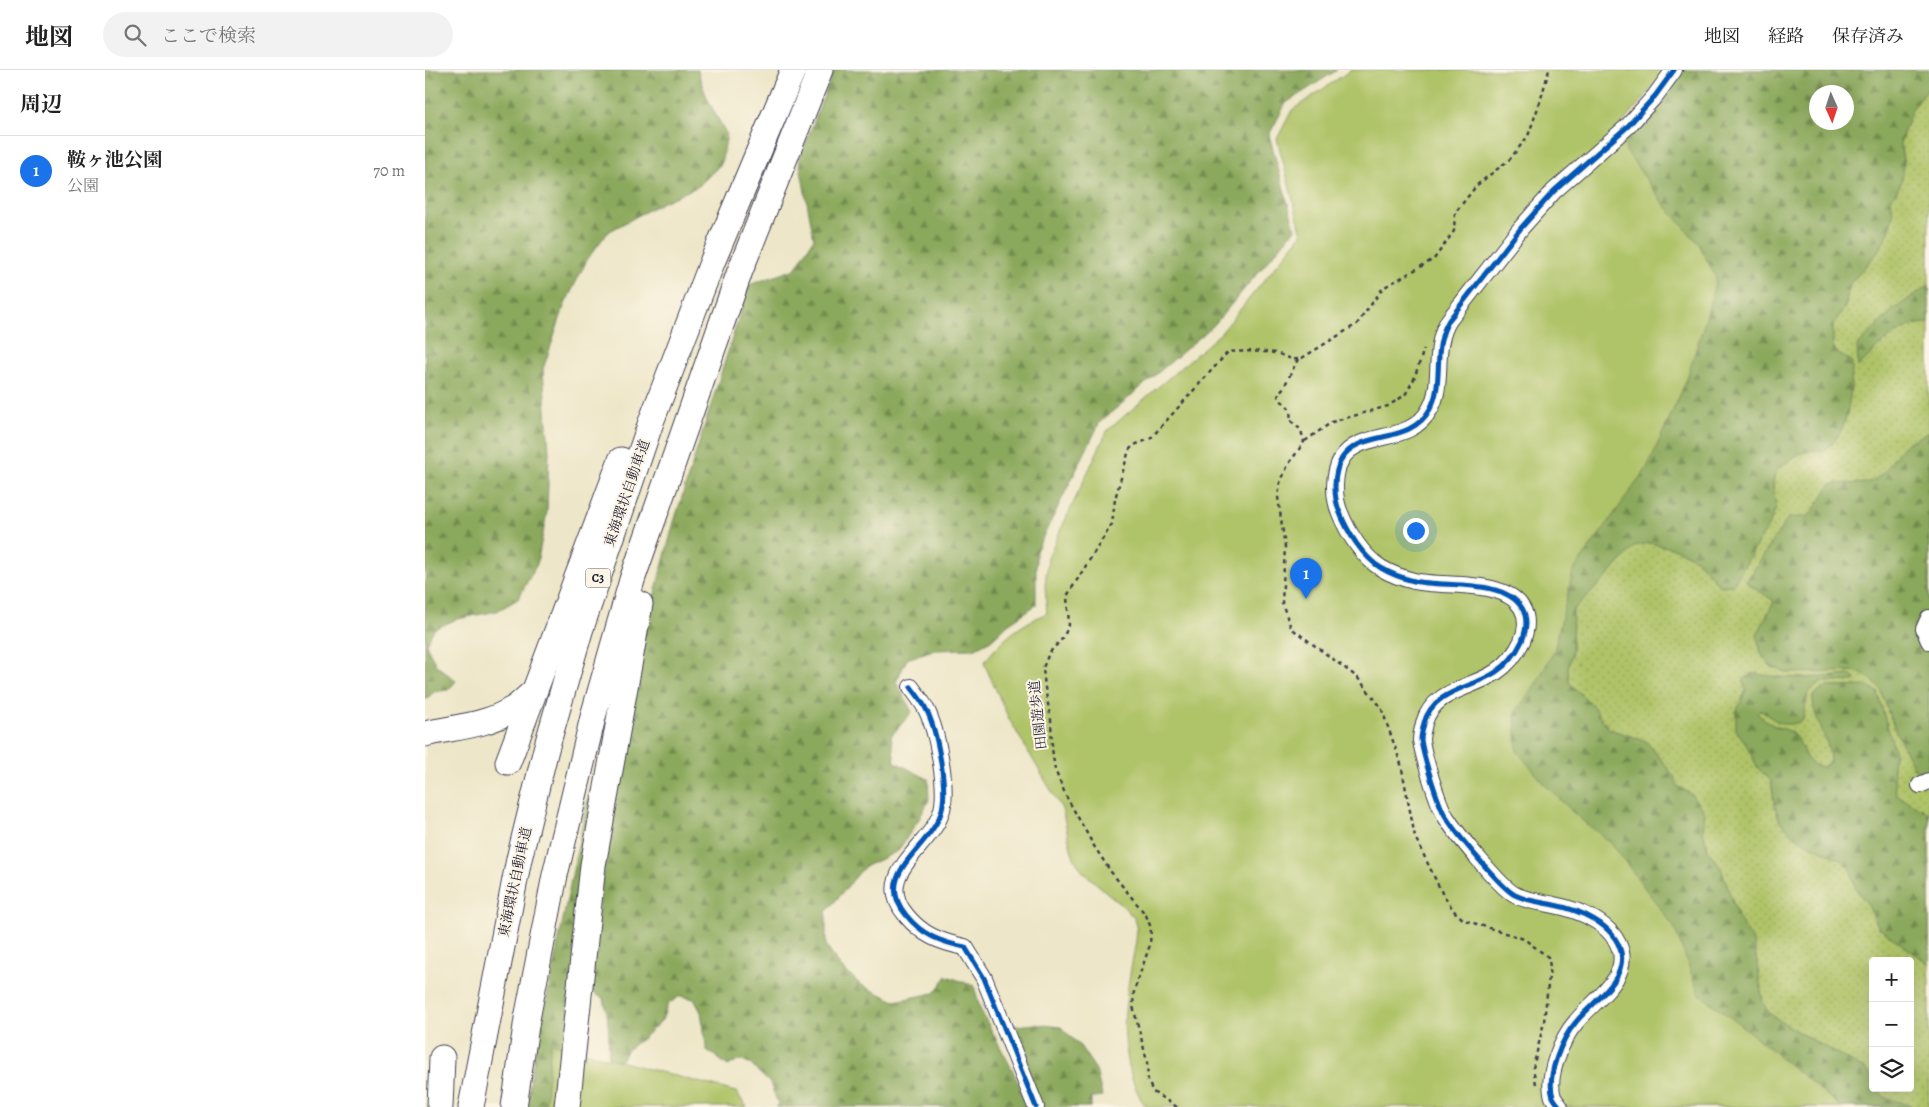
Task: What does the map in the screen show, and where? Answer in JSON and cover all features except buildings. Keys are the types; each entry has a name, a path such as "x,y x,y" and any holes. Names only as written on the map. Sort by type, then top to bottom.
{"highway":[{"name":"東海環状自動車道","path":"471,1107 519,859 546,749 580,631 648,431 713,260 793,70"},
{"name":"C3","path":"514,1107 527,1018 555,875 594,713 632,580 740,271 820,70"},
{"path":"507,762 622,458 713,260"},
{"path":"567,1107 593,865 641,597 684,432"},
{"path":"425,734 497,718 513,709 533,692"},
{"path":"440,1107 442,1058"}],"street":[{"path":"1560,1107 1553,1097 1552,1081 1555,1061 1575,1023 1617,977 1622,966 1621,954 1617,943 1611,932 1596,920 1557,905 1531,901 1512,894 1494,876 1445,816 1424,757 1421,737 1427,712 1441,698 1494,673 1511,660 1526,632 1526,617 1521,607 1510,595 1496,590 1414,581 1392,574 1378,566 1346,528 1338,508 1335,486 1336,469 1344,454 1354,446 1403,433 1418,423 1429,411 1435,397 1440,340 1449,320 1521,228 1554,191 1628,126 1655,96 1674,70"},
{"path":"1929,618 1924,629 1929,640"},
{"path":"911,686 926,709 934,735 941,765 944,798 941,814 899,873 894,888 895,895 900,909 926,935 942,942 965,947 984,978 1036,1107"}],"path":[{"path":"1304,442 1332,422 1388,406 1405,395 1415,379 1425,346 1440,340"}],"green space":[{"path":"425,70 698,70 706,95 727,135 721,164 699,186 663,202 608,232 588,258 565,304 543,369 549,452 547,512 537,564 518,599 497,611 457,619 434,629 426,644 436,665 456,681 448,690 434,692 425,700"},
{"path":"834,70 1337,70 1286,103 1269,135 1295,229 1213,326 1100,422 1036,551 1036,605 1008,624 991,640 974,649 933,650 907,659 896,682 912,712 891,736 895,762 928,779 929,800 898,851 864,867 826,912 826,946 840,966 861,985 895,1001 934,993 947,976 974,986 980,1009 1013,1071 1028,1107 776,1107 778,1103 770,1083 748,1062 737,1061 728,1066 707,1050 701,1012 694,999 680,996 668,1004 662,1020 627,1050 617,1066 608,1069 609,1042 604,999 589,990 610,814 637,661 674,522 749,285 795,269 814,239 799,160"},
{"path":"1351,70 1667,70 1622,124 1626,151 1663,203 1699,244 1716,278 1706,318 1686,381 1647,468 1573,571 1554,651 1537,682 1515,713 1517,751 1546,786 1578,817 1611,843 1674,927 1699,994 1746,1029 1841,1107 1147,1107 1141,1099 1128,1062 1124,1021 1136,941 1137,930 1134,918 1083,872 1075,860 1062,809 1009,719 984,663 997,647 1012,634 1028,622 1047,613 1045,585 1048,557 1107,431 1221,333 1302,234 1277,139 1292,110"},
{"path":"1682,70 1929,70 1929,88 1912,109 1900,143 1904,164 1901,184 1891,199 1893,214 1889,232 1878,252 1850,284 1845,307 1833,325 1833,346 1838,354 1852,361 1851,390 1845,421 1836,439 1824,452 1804,452 1776,470 1773,483 1776,508 1770,523 1733,585 1720,586 1696,559 1676,549 1649,543 1635,546 1573,610 1572,652 1568,668 1569,682 1593,706 1609,729 1646,741 1674,776 1677,786 1691,794 1705,813 1703,831 1709,852 1721,868 1739,919 1754,943 1763,1003 1770,1014 1866,1070 1869,1074 1869,1092 1881,1092 1884,1097 1914,1107 1565,1107 1446,339"},
{"path":"1929,70 1929,1107 1841,1107 1746,1029 1537,682 1782,96 1809,91 1809,130 1854,130 1854,85 1844,85"},
{"path":"1929,285 1929,323 1908,327 1899,332 1881,344 1858,367 1857,346 1893,310"},
{"path":"1929,432 1929,610 1926,612 1929,648 1929,776 1914,768 1895,730 1880,689 1871,679 1856,671 1788,673 1768,664 1761,653 1757,635 1774,601 1746,582 1788,518 1809,516 1830,485 1865,483 1880,476 1905,445"},
{"path":"1751,673 1801,678 1851,675 1856,679 1855,681 1821,682 1808,693 1803,720 1796,723 1785,724 1760,710 1757,713 1771,724 1792,733 1798,740 1807,759 1823,767 1830,762 1829,753 1815,712 1813,696 1826,687 1868,686 1877,692 1895,752 1893,765 1896,795 1929,813 1929,964 1879,928 1867,903 1856,889 1850,868 1839,859 1798,839 1780,822 1771,781 1758,768 1745,742 1736,730 1736,712 1746,690 1743,681"},
{"path":"590,788 599,788 556,1107 527,1107 531,1075"},
{"path":"1034,1024 1061,1027 1080,1046 1096,1070 1102,1096 1091,1098 1091,1107 1039,1107 1008,1033 1017,1026"},
{"path":"551,1043 736,1092 747,1107 545,1107"}],"cycle path":[{"path":"1560,1107 1553,1097 1551,1088 1554,1068 1561,1047 1571,1029 1583,1014 1614,982 1619,972 1621,952 1611,934 1595,920 1564,907 1529,900 1515,895 1489,871 1446,817 1431,780 1421,740 1424,723 1436,703 1454,691 1486,678 1504,666 1511,658 1520,646 1525,633 1526,620 1524,612 1513,599 1502,592 1473,586 1414,581 1397,576 1381,568 1362,551 1347,528 1336,500 1335,485 1339,464 1350,449 1361,443 1398,433 1421,421 1430,409 1434,399 1437,388 1441,342 1449,320 1521,228 1554,191 1628,126 1655,96 1674,70"},
{"path":"911,687 926,709 934,731 941,760 944,790 941,813 935,826 906,862 899,874 895,887 897,900 906,915 925,933 947,943 965,947 984,978 1036,1107"}],"place":[{"name":"鞍ヶ池公園","path":"1306,599"}]}
